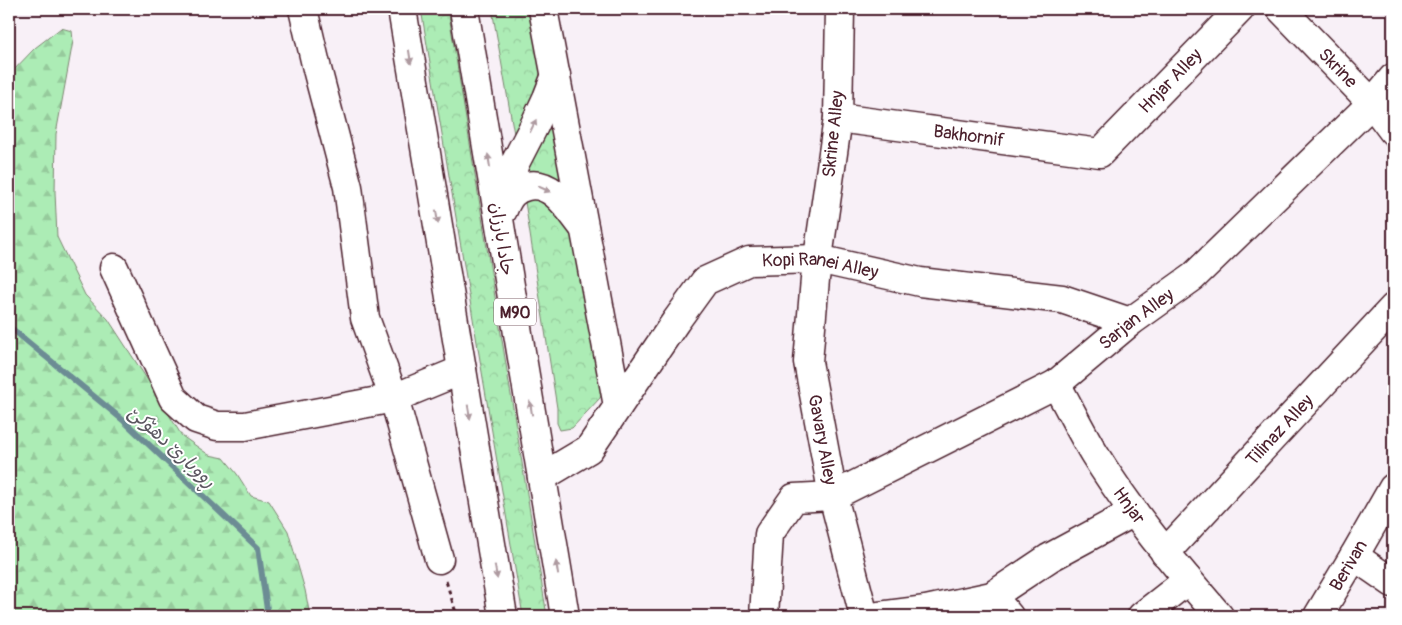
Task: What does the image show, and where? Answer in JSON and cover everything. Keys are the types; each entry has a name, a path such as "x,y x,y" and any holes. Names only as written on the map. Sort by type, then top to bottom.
{"main road":[{"path":"303,9 348,187 365,318 394,398 439,559"},
{"path":"402,9 503,616"},
{"name":"جادا بارزان","path":"464,9 565,616"},
{"path":"543,9 618,406"},
{"name":"Skrine Alley","path":"818,258 838,118 840,9"},
{"name":"Hnjar Alley","path":"1100,153 1240,9"},
{"name":"Skrine","path":"1280,9 1372,102 1393,132"},
{"path":"499,221 515,163 544,105 556,75"},
{"name":"Sarjan Alley","path":"833,496 1056,384 1130,322 1193,277 1372,102 1393,78"},
{"name":"Bakhornif","path":"838,118 1100,153"},
{"path":"499,221 510,195 520,187 533,184 546,188 558,197 584,228"},
{"name":"Kopi Ranei Alley","path":"542,477 589,449 676,321 705,282 749,261 818,258 920,282 1062,299 1130,322"},
{"name":"Gavary Alley","path":"818,258 808,362 833,496 864,616"},
{"path":"114,268 172,398 196,420 217,426 246,426 394,398 462,370"},
{"name":"Tilinaz Alley","path":"1165,553 1393,308"},
{"name":"Hnjar","path":"1056,384 1096,455 1134,512 1165,553 1219,616"},
{"name":"Berivan","path":"1318,616 1393,488"},
{"path":"764,616 769,534 794,498 833,496"},
{"path":"879,616 926,610 992,596 1050,558 1134,512"},
{"path":"1354,556 1393,583"},
{"path":"1142,616 1188,580"},
{"path":"992,596 1009,616"}],"path":[{"path":"439,559 457,616"}],"green space":[{"path":"421,9 448,9 547,616 523,616"},
{"path":"492,9 537,9 553,77 517,151"},
{"path":"61,28 72,31 73,41 56,134 55,192 57,237 85,295 108,319 182,436 209,455 224,458 251,496 269,501 288,531 305,590 310,616 9,616 9,75 35,48"},
{"path":"553,90 580,221 524,184 519,159"},
{"path":"523,189 573,219 609,381 600,398 572,428 560,430 557,423 557,408"}],"waterway":[{"name":"ڕووبارێ دهۆكێ","path":"9,328 124,421 258,548 268,616"}]}
